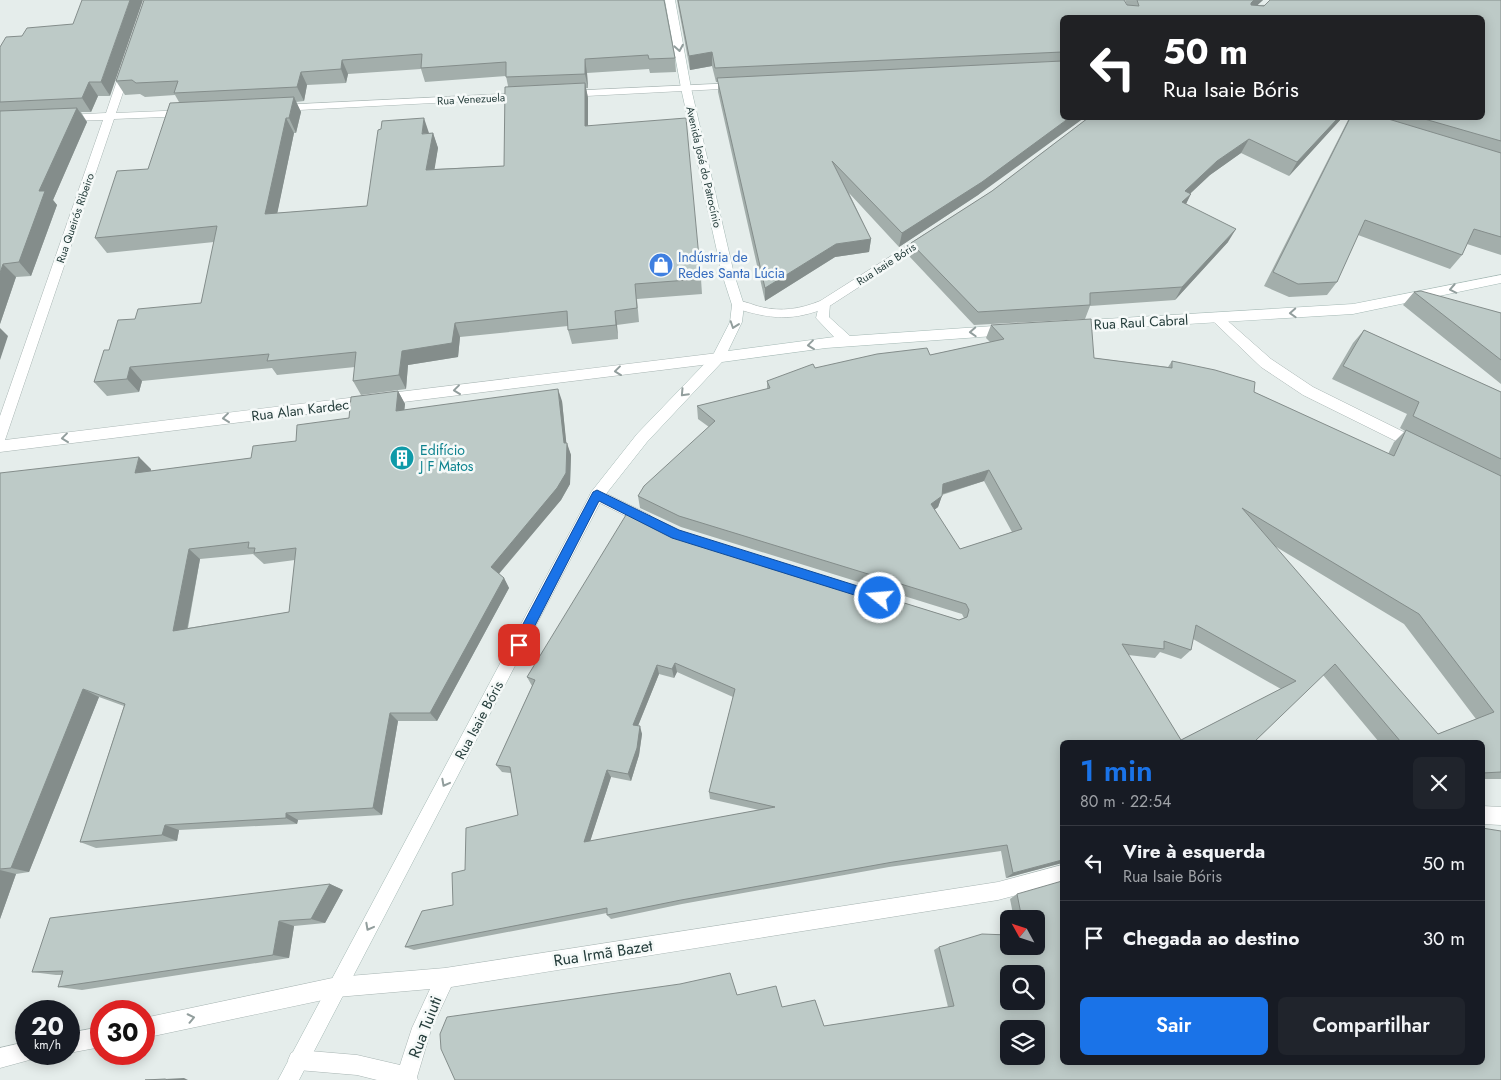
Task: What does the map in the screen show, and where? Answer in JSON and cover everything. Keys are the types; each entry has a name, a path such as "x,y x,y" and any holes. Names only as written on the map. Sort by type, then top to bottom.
{"street":[{"name":"Avenida José do Patrocínio","path":"670,0 686,88 728,274 738,305"},
{"name":"Rua Queirós Ribeiro","path":"0,436 131,54"},
{"path":"557,95 745,86"},
{"name":"Rua Venezuela","path":"268,109 537,96"},
{"path":"50,119 199,112"},
{"name":"Rua Isaie Bóris","path":"738,305 768,314 786,316 806,312 824,304 936,231"},
{"name":"Rua Raul Cabral","path":"1060,327 1353,309 1501,279"},
{"path":"824,304 822,318 832,329 847,340"},
{"path":"718,358 736,322 738,305"},
{"path":"1217,318 1266,364 1308,391 1431,452"},
{"path":"718,358 847,340 1020,329"},
{"name":"Rua Isaie Bóris","path":"288,1080 597,495 642,438 718,358"},
{"name":"Rua Alan Kardec","path":"0,446 718,358"},
{"path":"597,495 658,526"},
{"path":"1485,815 1501,816"},
{"name":"Rua Irmã Bazet","path":"155,1026 337,988 445,978 998,891 1060,875"},
{"name":"Rua Tuiuti","path":"298,1060 357,1065 408,1079 422,1028 445,978"},
{"path":"0,1058 15,1055"}],"building":[{"path":"82,0 130,0 101,82 89,82 82,98 0,102 0,47 6,37 22,36 27,28 73,24"},
{"path":"144,0 664,0 675,58 649,59 648,55 585,59 585,74 506,77 506,62 421,68 422,54 342,60 341,69 301,72 297,87 174,93 178,81 136,83 132,80 116,81"},
{"path":"678,0 1124,0 1127,5 1139,6 1137,0 1254,0 1251,5 1264,6 1270,0 1501,0 1501,141 1428,120 1485,120 1485,15 1060,15 1060,52 715,68 712,52 689,56"},
{"path":"1060,61 1060,120 1066,120 982,182 902,233 832,161 871,239 836,244 765,288 717,78"},
{"path":"585,83 585,126 686,118 701,279 635,284 637,308 615,311 616,325 568,330 567,311 455,323 452,343 402,351 399,375 353,381 356,352 267,361 269,354 130,367 127,379 94,382 104,350 109,350 118,320 135,319 138,309 201,303 217,226 95,238 117,171 148,169 170,103 294,97 289,118 286,118 265,214 367,206 378,130 381,129 382,121 424,118 422,134 433,133 426,170 504,166 505,87"},
{"path":"77,108 39,191 45,191 19,262 3,264 0,273 0,111"},
{"path":"1085,120 1336,120 1297,162 1249,139 1217,161 1185,191 1191,194 1182,202 1236,229 1182,287 1090,293 1090,305 978,312 911,243 992,191"},
{"path":"1349,120 1392,120 1501,153 1501,237 1474,229 1462,255 1365,220 1337,282 1298,284 1273,272"},
{"path":"1421,291 1501,313 1501,360 1414,292"},
{"path":"1091,319 1094,358 1172,368 1172,361 1215,370 1255,382 1254,392 1394,456 1406,430 1501,476 1501,772 1485,773 1485,740 1399,740 1335,664 1256,740 1181,740 1060,740 1060,861 1013,873 1007,845 893,862 607,915 607,908 405,947 422,911 453,905 452,873 465,870 466,828 518,815 510,767 496,765 535,680 527,677 629,510 669,530 959,620 967,617 969,610 966,604 679,516 638,496 644,486 715,421 697,406 770,388 767,381 813,364 815,368 877,354 927,348 930,355 1004,339 991,325","holes":["989,470 1022,529 960,549 931,504 942,496 943,484","1242,508 1419,614 1494,712 1438,734","1196,625 1296,681 1181,740 1122,644 1164,649 1164,641 1191,650","675,663 735,689 709,792 775,807 584,842 607,770 628,774 637,748 640,726 633,725 657,665 672,669"]},
{"path":"1364,330 1501,392 1501,459 1413,416 1419,402 1343,366"},
{"path":"558,389 564,443 567,443 566,473 557,488 491,567 504,578 430,713 390,713 373,808 286,813 286,818 165,825 162,835 80,842 125,704 83,689 11,868 0,869 0,473 139,457 135,473 251,458 253,446 296,441 297,425 349,418 351,397 398,391 396,411","holes":["249,542 248,548 255,548 254,553 296,548 289,612 173,631 189,549"]},
{"path":"1485,828 1501,831 1501,1080 455,1080 441,1049 440,1034 447,1017 680,984 730,973 737,995 776,986 782,1007 815,1000 824,1026 954,1006 939,947 982,934 1000,935 1000,955 1045,955 1045,910 1020,910 1017,894 1060,882 1060,1065 1485,1065"},
{"path":"330,884 311,919 279,921 273,955 58,987 63,971 32,972 50,918"}],"place":[{"name":"Indústria de Redes Santa Lúcia","path":"661,265"},
{"name":"Edifício J F Matos","path":"402,458"}],"route":[{"path":"519,645 597,495 676,534 880,598"}]}
